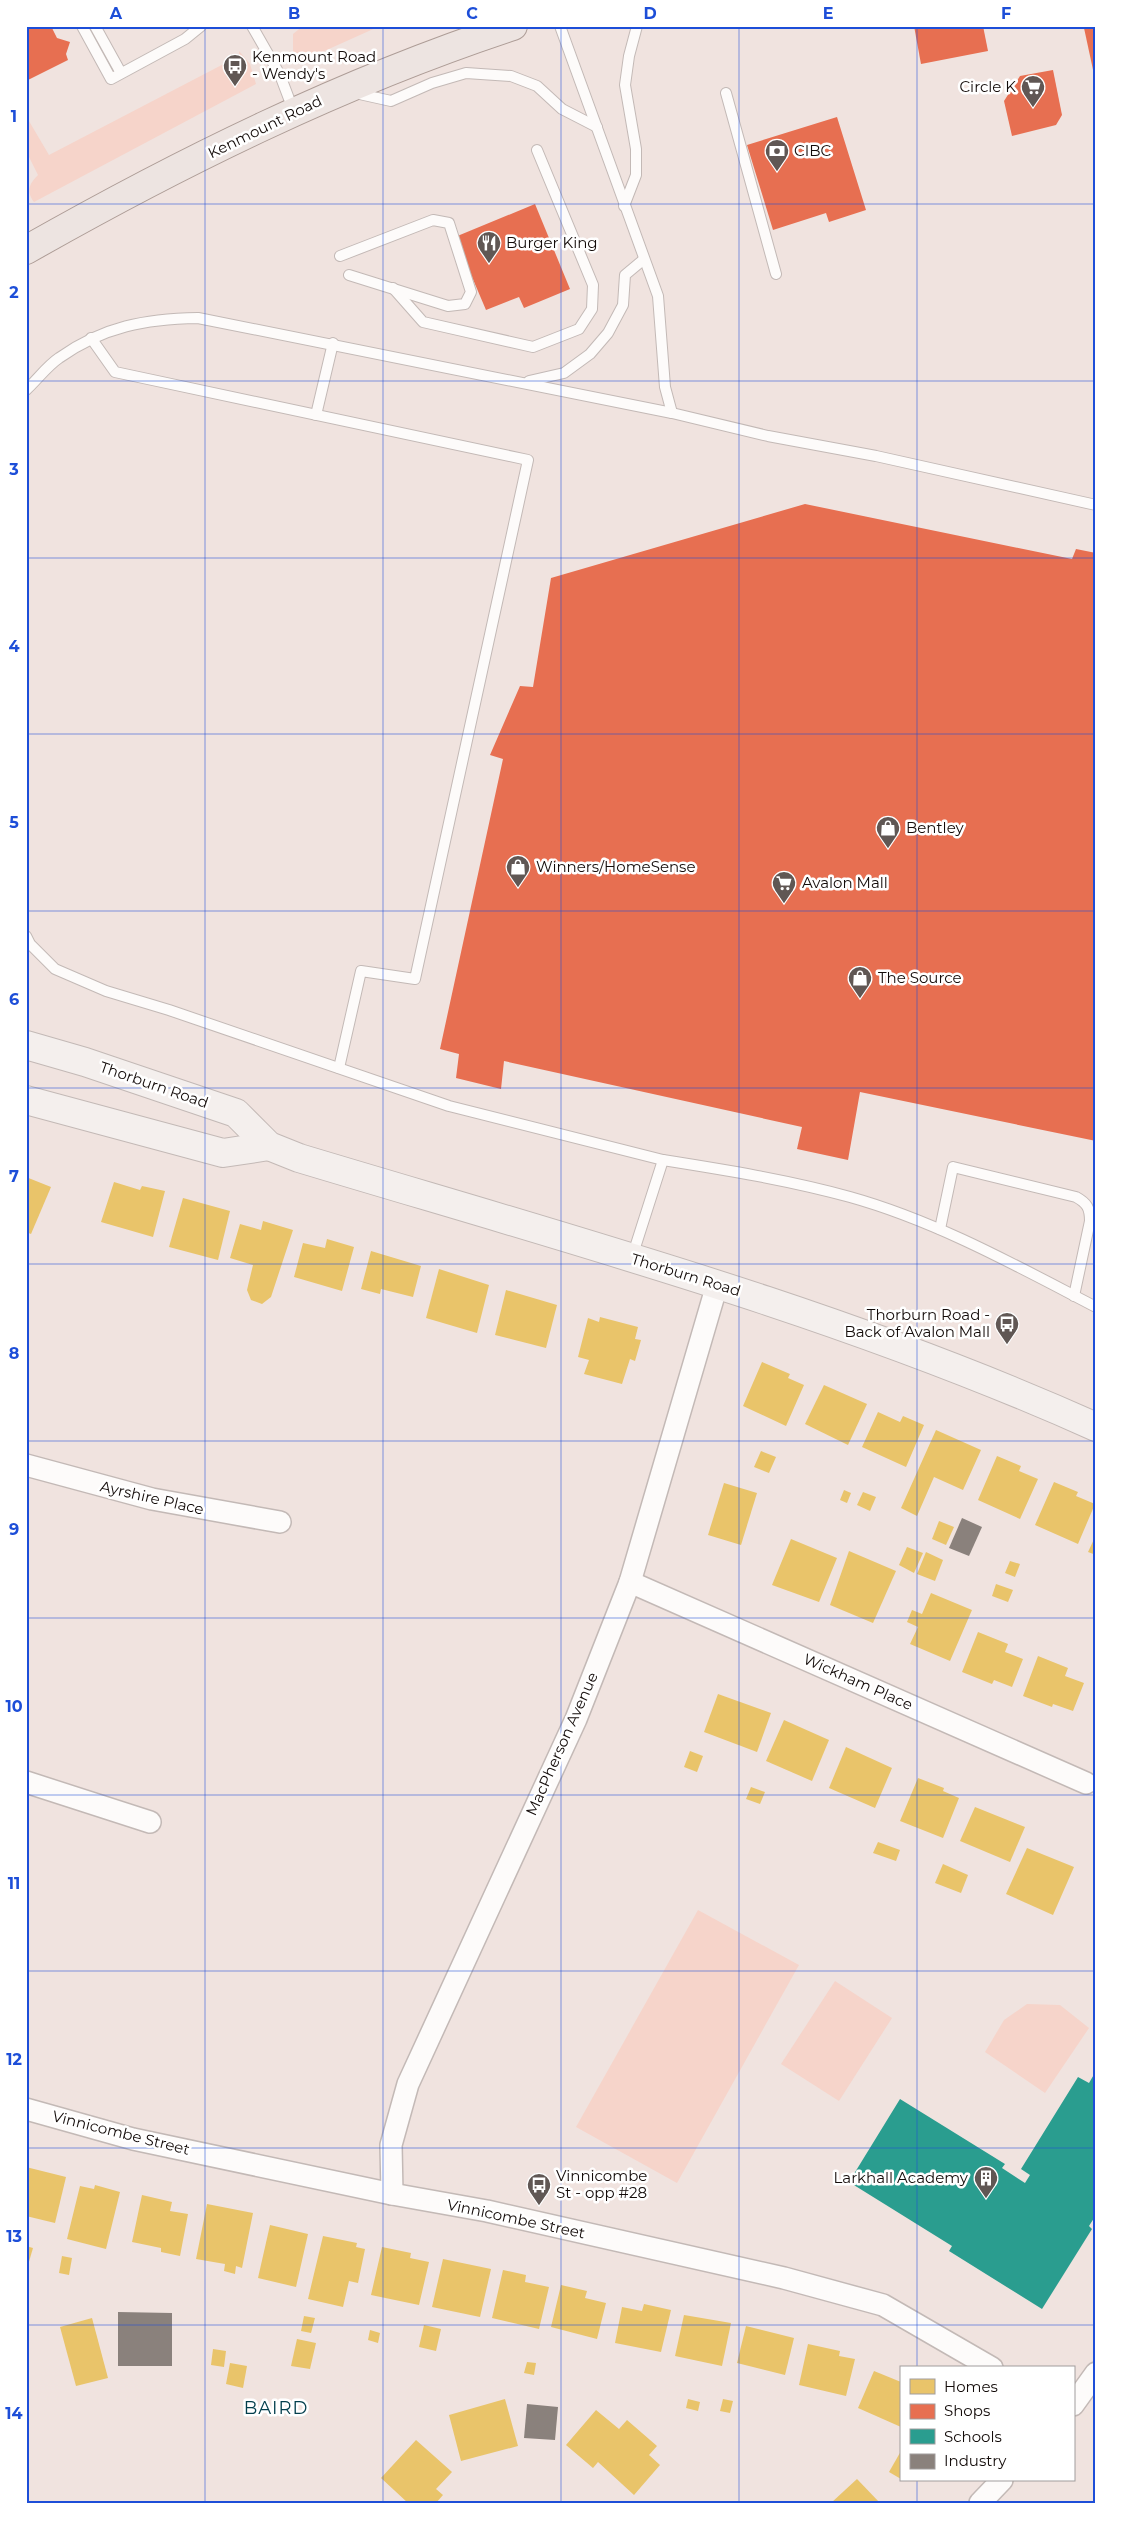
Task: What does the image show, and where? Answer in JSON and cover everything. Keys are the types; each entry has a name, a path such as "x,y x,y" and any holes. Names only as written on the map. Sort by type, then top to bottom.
{"main road":[{"name":"Kenmount Road","path":"30,244 105,205 342,90 513,26"},
{"name":"Thorburn Road","path":"26,1045 94,1065 236,1112 269,1146 299,1158 632,1258 884,1341 963,1371 1096,1428"},
{"path":"26,1100 223,1153 269,1146"}],"street":[{"name":"MacPherson Avenue","path":"392,2194 391,2145 408,2084 576,1719 630,1582 717,1285"},
{"name":"Ayrshire Place","path":"26,1464 152,1499 280,1522"},
{"name":"Wickham Place","path":"630,1582 1086,1783"},
{"path":"26,1782 150,1822"},
{"name":"Vinnicombe Street","path":"26,2108 133,2139 392,2194 515,2217 784,2278 883,2305 989,2366"},
{"path":"1074,2404 1096,2373"},
{"path":"980,2503 1000,2482"}],"lane":[{"path":"82,26 111,79 185,39 201,26"},
{"path":"95,26 122,73"},
{"path":"252,26 280,75 295,113"},
{"path":"560,26 658,296 665,387 672,413"},
{"path":"624,206 636,175 636,149 626,85 629,56 637,26"},
{"path":"342,90 391,101 432,83 466,73 511,76 537,86 562,109 597,127"},
{"path":"726,92 776,274"},
{"path":"393,288 423,322 533,347 580,329 592,309 592,286 537,150"},
{"path":"340,256 434,220 449,223 471,292 465,304 448,306 349,275"},
{"path":"523,382 564,374 590,354 608,333 623,305 625,275 644,260"},
{"path":"26,390 58,358 91,338 124,326 159,318 198,318 333,343 420,364 523,382 672,413 768,436 876,456 1096,505"},
{"path":"91,338 115,372 528,460 415,979 361,971 339,1068"},
{"path":"316,415 333,343"},
{"path":"26,936 30,944 55,969 106,991 169,1010 449,1106 663,1160 786,1180 852,1197 940,1229 1096,1307"},
{"path":"632,1258 663,1160"},
{"path":"940,1229 953,1167 1076,1197 1086,1202 1090,1211 1090,1221 1074,1296"}],"shaded area":[{"path":"303,26 380,26 300,62 293,56 293,34"},
{"path":"239,51 250,64 256,84 34,202 29,191 32,181 38,175 26,151 26,116 49,155 239,56"},
{"path":"698,1910 799,1965 677,2183 576,2127"},
{"path":"835,1981 892,2018 839,2101 781,2064"},
{"path":"1027,2004 1060,2005 1089,2028 1045,2093 985,2052 1004,2020"}],"building: Homes":[{"path":"26,1177 51,1187 31,1234 26,1232"},
{"path":"114,1182 140,1190 142,1186 165,1191 153,1237 101,1222"},
{"path":"183,1198 230,1211 218,1260 169,1247"},
{"path":"263,1221 293,1230 271,1297 262,1304 251,1300 247,1290 253,1265 230,1258 240,1224 261,1230"},
{"path":"327,1239 354,1247 342,1291 294,1277 303,1243 325,1248"},
{"path":"371,1251 421,1266 413,1297 381,1289 380,1294 361,1289"},
{"path":"439,1269 489,1285 477,1333 426,1318"},
{"path":"506,1290 557,1305 546,1348 495,1335"},
{"path":"600,1317 638,1327 635,1339 641,1340 635,1361 630,1359 622,1384 584,1374 589,1360 578,1357 588,1318 599,1322"},
{"path":"762,1362 790,1374 788,1378 804,1385 786,1426 743,1406"},
{"path":"824,1385 867,1404 848,1445 805,1424"},
{"path":"878,1412 900,1422 903,1416 924,1425 906,1467 862,1447"},
{"path":"936,1430 981,1450 963,1490 934,1477 917,1516 901,1508"},
{"path":"761,1451 776,1457 769,1473 754,1467"},
{"path":"997,1456 1021,1466 1019,1471 1038,1479 1020,1519 978,1500"},
{"path":"1054,1482 1078,1492 1076,1496 1095,1504 1078,1544 1035,1525"},
{"path":"724,1483 757,1493 741,1545 708,1535"},
{"path":"844,1490 851,1493 847,1503 840,1500"},
{"path":"863,1492 876,1497 870,1511 857,1505"},
{"path":"939,1521 954,1527 946,1545 932,1539"},
{"path":"1096,1535 1096,1555 1088,1552"},
{"path":"791,1539 837,1558 819,1602 772,1585"},
{"path":"907,1547 923,1553 914,1573 899,1565"},
{"path":"849,1551 896,1571 873,1623 830,1605"},
{"path":"926,1552 943,1560 935,1581 917,1574"},
{"path":"1010,1561 1020,1564 1015,1577 1005,1573"},
{"path":"996,1584 1013,1590 1008,1602 992,1596"},
{"path":"931,1593 972,1610 950,1661 910,1644 918,1627 907,1622 912,1610 922,1614"},
{"path":"978,1632 1008,1644 1005,1652 1023,1659 1012,1687 994,1680 992,1684 962,1672"},
{"path":"1038,1656 1068,1668 1065,1676 1084,1683 1073,1711 1053,1704 1052,1707 1023,1696"},
{"path":"718,1694 771,1713 757,1752 704,1732"},
{"path":"784,1720 829,1740 812,1781 766,1761"},
{"path":"846,1747 892,1768 875,1808 829,1788"},
{"path":"690,1751 703,1756 697,1772 684,1767"},
{"path":"918,1778 944,1788 943,1791 959,1798 943,1838 900,1821"},
{"path":"751,1787 765,1792 760,1804 746,1799"},
{"path":"975,1807 1025,1827 1010,1862 960,1841"},
{"path":"878,1842 900,1850 896,1861 873,1853"},
{"path":"1027,1848 1074,1867 1053,1915 1006,1894"},
{"path":"943,1864 968,1875 961,1893 935,1883"},
{"path":"26,2167 66,2177 55,2223 26,2216"},
{"path":"95,2185 120,2192 106,2249 67,2239 80,2186 94,2189"},
{"path":"142,2195 172,2202 170,2211 188,2214 180,2256 161,2252 161,2248 132,2242"},
{"path":"207,2204 253,2213 242,2268 236,2266 235,2274 224,2271 225,2264 196,2259"},
{"path":"270,2225 308,2234 296,2287 258,2278"},
{"path":"323,2236 357,2243 356,2247 365,2249 358,2283 349,2281 343,2307 308,2299"},
{"path":"26,2246 33,2248 28,2265 26,2265"},
{"path":"382,2247 411,2253 410,2258 429,2262 419,2305 371,2295"},
{"path":"62,2256 72,2258 69,2275 59,2273"},
{"path":"443,2259 491,2269 480,2317 432,2307"},
{"path":"503,2270 526,2275 525,2282 549,2287 539,2329 492,2318"},
{"path":"561,2285 587,2291 585,2298 606,2303 597,2339 551,2327"},
{"path":"644,2304 671,2310 661,2352 615,2343 622,2307 642,2311"},
{"path":"684,2315 731,2323 722,2366 675,2356"},
{"path":"304,2316 315,2318 311,2333 301,2331"},
{"path":"92,2318 108,2378 76,2386 60,2327"},
{"path":"424,2325 441,2329 436,2351 419,2347"},
{"path":"746,2326 794,2338 785,2375 737,2363"},
{"path":"370,2330 380,2333 378,2343 368,2340"},
{"path":"297,2339 316,2343 310,2369 291,2366"},
{"path":"808,2344 840,2351 839,2356 855,2359 846,2396 799,2385"},
{"path":"213,2349 226,2351 224,2367 211,2365"},
{"path":"527,2362 536,2363 534,2375 524,2373"},
{"path":"230,2363 247,2366 243,2388 226,2384"},
{"path":"874,2371 900,2382 900,2427 858,2408"},
{"path":"505,2399 518,2446 461,2461 449,2415"},
{"path":"688,2399 700,2402 698,2411 686,2408"},
{"path":"723,2399 733,2401 730,2413 720,2411"},
{"path":"596,2410 619,2429 627,2420 657,2446 649,2455 660,2465 634,2495 598,2462 593,2468 566,2445"},
{"path":"416,2440 452,2472 436,2489 443,2495 436,2503 408,2503 381,2478"},
{"path":"900,2453 900,2478 889,2472"},
{"path":"857,2479 880,2503 831,2503"}],"building: Shops":[{"path":"26,26 51,26 57,38 70,42 66,54 68,60 26,81"},
{"path":"914,26 983,26 988,51 921,64"},
{"path":"1096,26 1095,79 1084,28"},
{"name":"Circle K","path":"1053,70 1062,115 1056,125 1012,136 1004,101 1020,76"},
{"path":"837,117 866,210 829,222 826,213 773,230 747,145"},
{"path":"535,204 570,289 524,308 519,297 486,310 455,237"},
{"name":"Avalon Mall","path":"805,504 1072,559 1076,549 1096,553 1096,1141 860,1092 848,1160 797,1149 802,1127 504,1061 501,1089 456,1078 459,1054 440,1049 503,759 490,755 520,686 533,687 551,578"}],"building: Schools":[{"name":"Larkhall Academy","path":"1096,2071 1096,2215 1089,2226 1092,2229 1042,2309 949,2251 952,2246 849,2182 900,2099 1005,2164 1002,2168 1025,2183 1030,2175 1021,2169 1078,2077 1089,2083"}],"building: Industry":[{"path":"962,1518 982,1527 969,1556 949,1548"},
{"path":"118,2312 172,2313 172,2366 118,2366"},
{"path":"527,2404 558,2407 555,2440 524,2438"}],"place":[{"name":"Kenmount Road - Wendy's","path":"235,87"},
{"name":"Circle K","path":"1033,108"},
{"name":"CIBC","path":"777,172"},
{"name":"Burger King","path":"489,264"},
{"name":"Bentley","path":"888,849"},
{"name":"Winners/HomeSense","path":"518,888"},
{"name":"Avalon Mall","path":"784,904"},
{"name":"The Source","path":"860,999"},
{"name":"Thorburn Road - Back of Avalon Mall","path":"1007,1345"},
{"name":"Larkhall Academy","path":"986,2199"},
{"name":"Vinnicombe St - opp #28","path":"539,2206"}],"district":[{"name":"BAIRD","path":"276,2408"}]}
